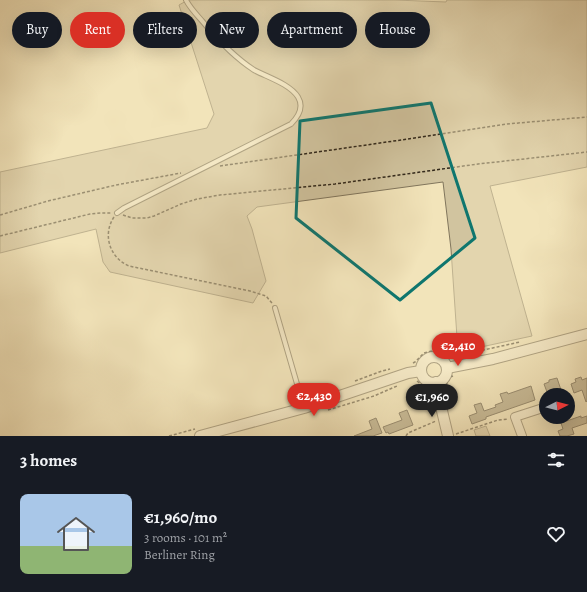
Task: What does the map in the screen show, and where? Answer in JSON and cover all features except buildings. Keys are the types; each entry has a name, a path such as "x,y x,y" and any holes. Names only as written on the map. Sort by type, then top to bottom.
{"street":[{"path":"447,368 493,359 587,334"},
{"path":"441,384 427,381 423,377 421,368 424,361 430,357 441,359 444,361 447,368 438,394 453,435"},
{"path":"200,436 304,408 421,371"},
{"path":"522,436 515,417 539,409"}],"lane":[{"path":"117,213 124,208 291,124 298,115 300,109 299,98 294,91 254,70 230,53 210,31 186,0"},
{"path":"275,308 304,408"}],"path":[{"path":"218,166 506,124 587,117"},
{"path":"0,236 90,214 117,213 132,218 147,218 181,204 208,196 336,184 478,164 587,152"},
{"path":"0,214 116,185 181,173"},
{"path":"117,213 109,228 109,240 113,253 121,262 129,266 262,294 270,299 275,308"},
{"path":"411,364 415,362 424,352 436,350 447,355 456,356 521,342"},
{"path":"441,384 450,377 455,376"},
{"path":"453,435 498,420 515,417"},
{"path":"406,436 408,433 433,423"}],"highlighted area":[{"path":"431,103 475,238 400,300 296,218 300,121"}],"shaded area":[{"path":"188,0 395,0 446,2 447,0 587,0 587,167 490,186 532,336 458,352 451,249 443,182 257,207 247,216 266,281 253,303 110,272 103,262 96,229 0,253 0,172 207,128 214,114 193,48 197,48 197,12 181,12 179,5"},
{"path":"486,426 490,436 476,436 474,430"}]}
